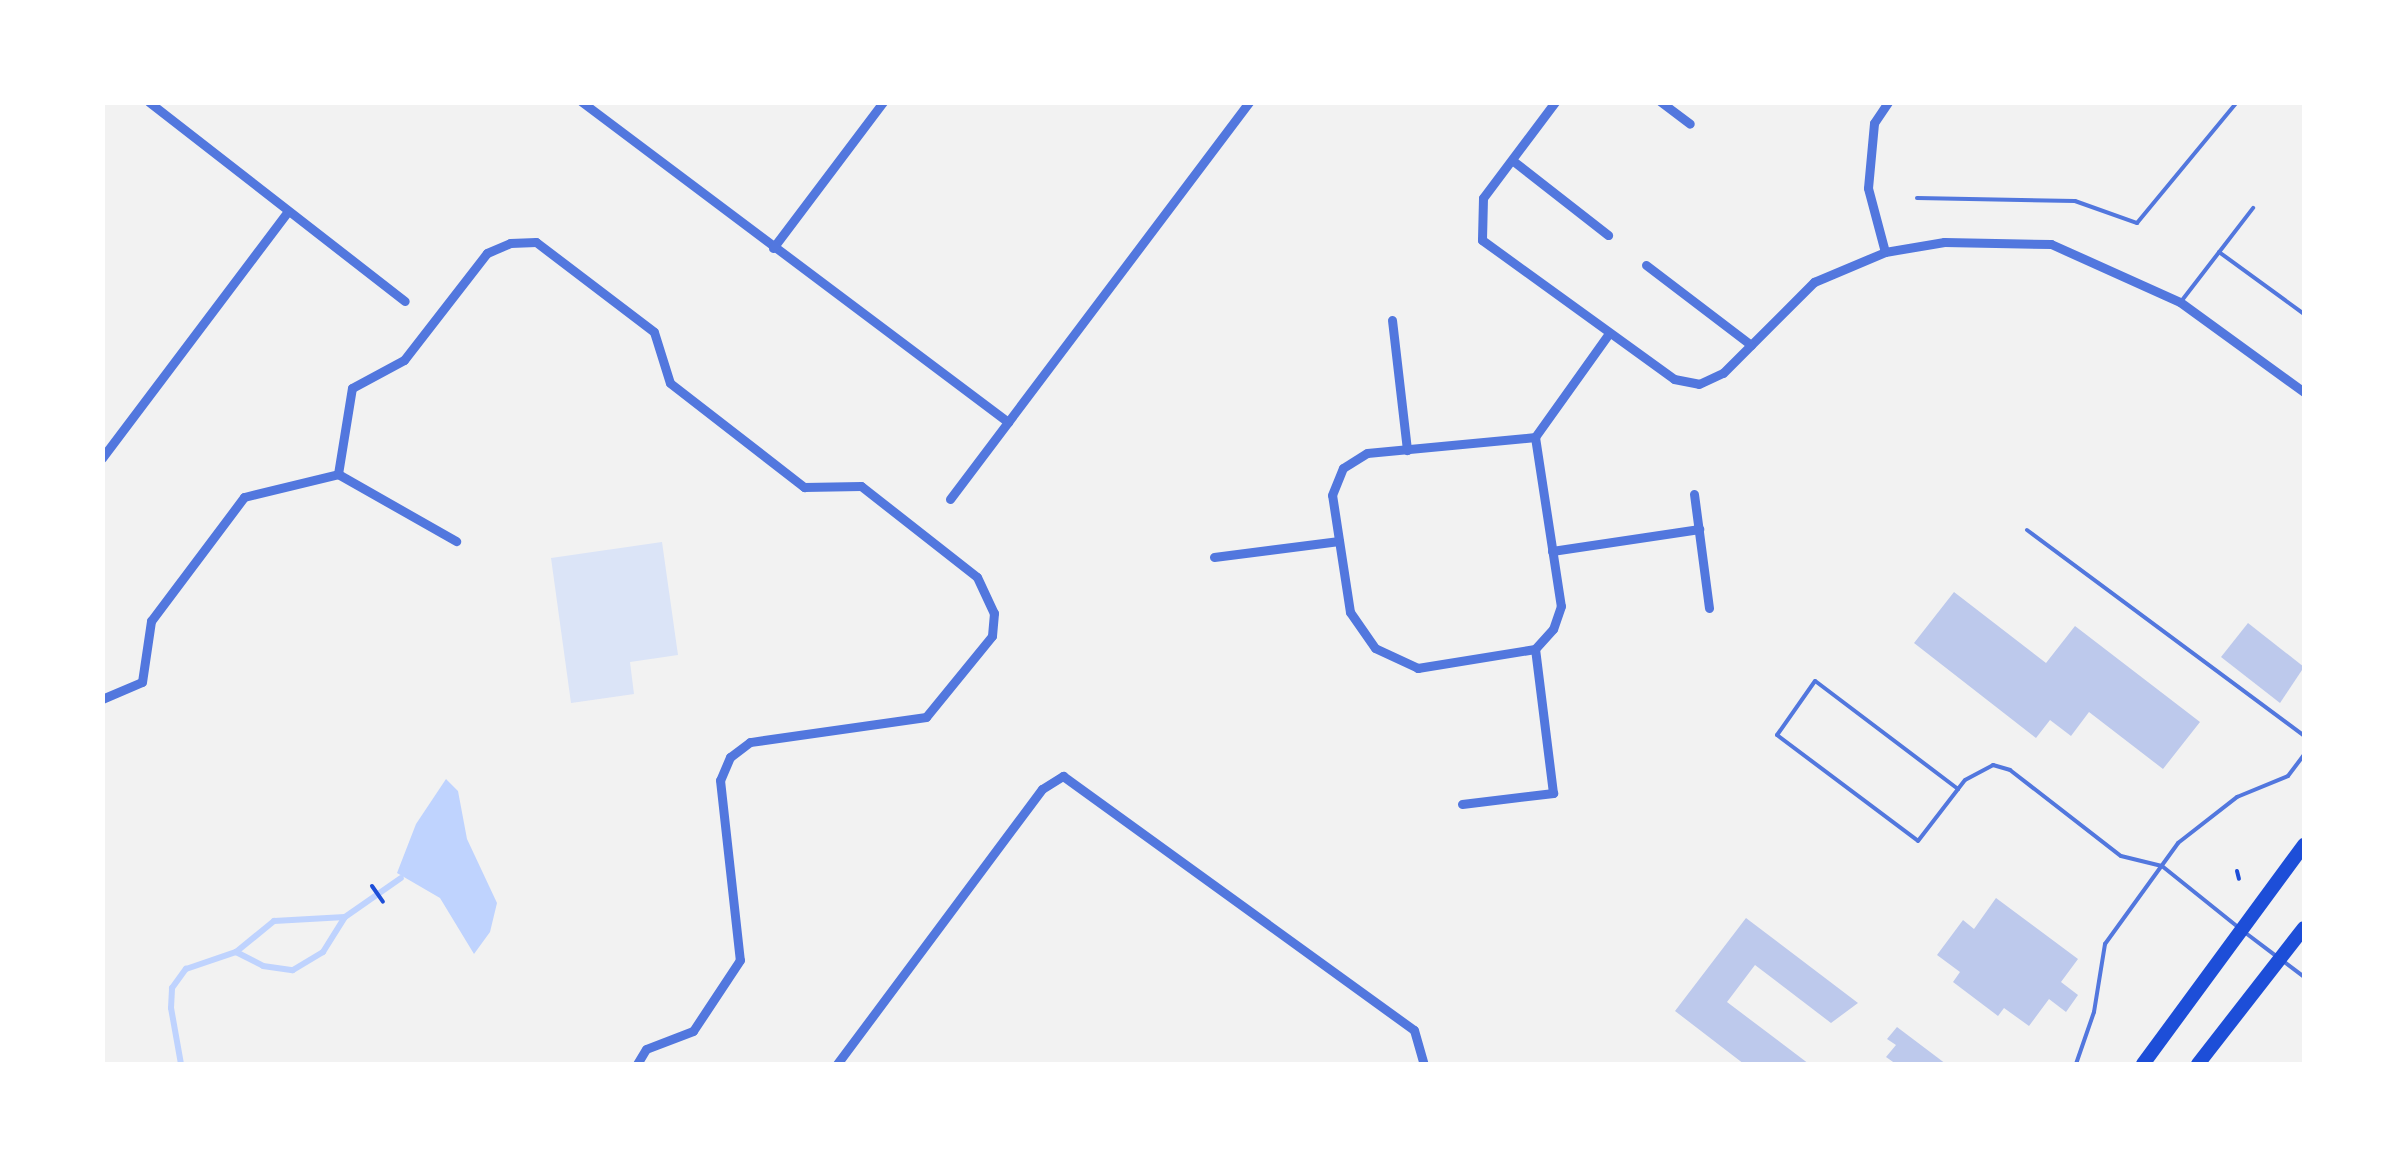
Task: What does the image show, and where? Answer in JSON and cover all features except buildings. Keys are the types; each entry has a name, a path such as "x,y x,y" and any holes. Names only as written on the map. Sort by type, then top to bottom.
{"main road":[{"path":"2143,1064 2304,845"},
{"path":"2198,1064 2304,928"}],"street":[{"path":"149,102 405,300"},
{"path":"582,102 1008,422"},
{"path":"773,248 884,102"},
{"path":"950,499 1249,102"},
{"path":"1555,102 1483,198 1482,240 1607,336 1674,378 1698,384 1723,373 1814,282 1885,252 1944,242 2051,244 2180,302 2304,392"},
{"path":"1661,102 1690,124"},
{"path":"1885,252 1868,188 1874,123 1888,102"},
{"path":"1512,160 1608,234"},
{"path":"102,458 288,212"},
{"path":"338,474 352,388 404,360 487,254 510,242 536,242 654,332 670,383 804,487 861,486 986,588 994,613 992,636 926,716 750,742 730,757 720,780 740,960 693,1031 646,1049 637,1064"},
{"path":"1646,266 1751,345"},
{"path":"1392,320 1407,450"},
{"path":"1462,804 1553,793 1535,650 1561,606 1535,437 1607,336"},
{"path":"1535,437 1367,453 1344,468 1332,495 1355,625 1396,662 1418,668 1535,650"},
{"path":"102,698 142,682 151,621 244,497 338,474 456,541"},
{"path":"1694,494 1710,608"},
{"path":"1552,551 1699,529"},
{"path":"1214,557 1338,542"},
{"path":"837,1064 1042,789 1064,776 1414,1030 1424,1064"}],"lane":[{"path":"1917,198 2075,202 2137,223 2237,102"},
{"path":"2180,302 2253,208"},
{"path":"2220,252 2304,314"},
{"path":"2027,530 2304,736"},
{"path":"1958,789 1815,681 1777,735 1918,840 1958,789 1993,765 2010,770 2121,856 2162,866 2304,977"},
{"path":"2076,1064 2094,1012 2105,944 2162,866 2201,824 2238,797 2288,776 2304,756"}],"path":[{"path":"2237,872 2238,879"},
{"path":"372,886 383,902"}],"shaded area":[{"path":"662,542 678,655 630,662 634,694 571,703 551,558"}],"water":[{"path":"446,779 458,791 467,839 497,903 490,932 474,954 440,898 397,873 416,824"}],"waterway":[{"path":"181,1064 171,1008 172,988 186,969 236,952 274,921 345,917 401,878"},
{"path":"236,952 263,966 293,970 323,952 344,918"}]}
